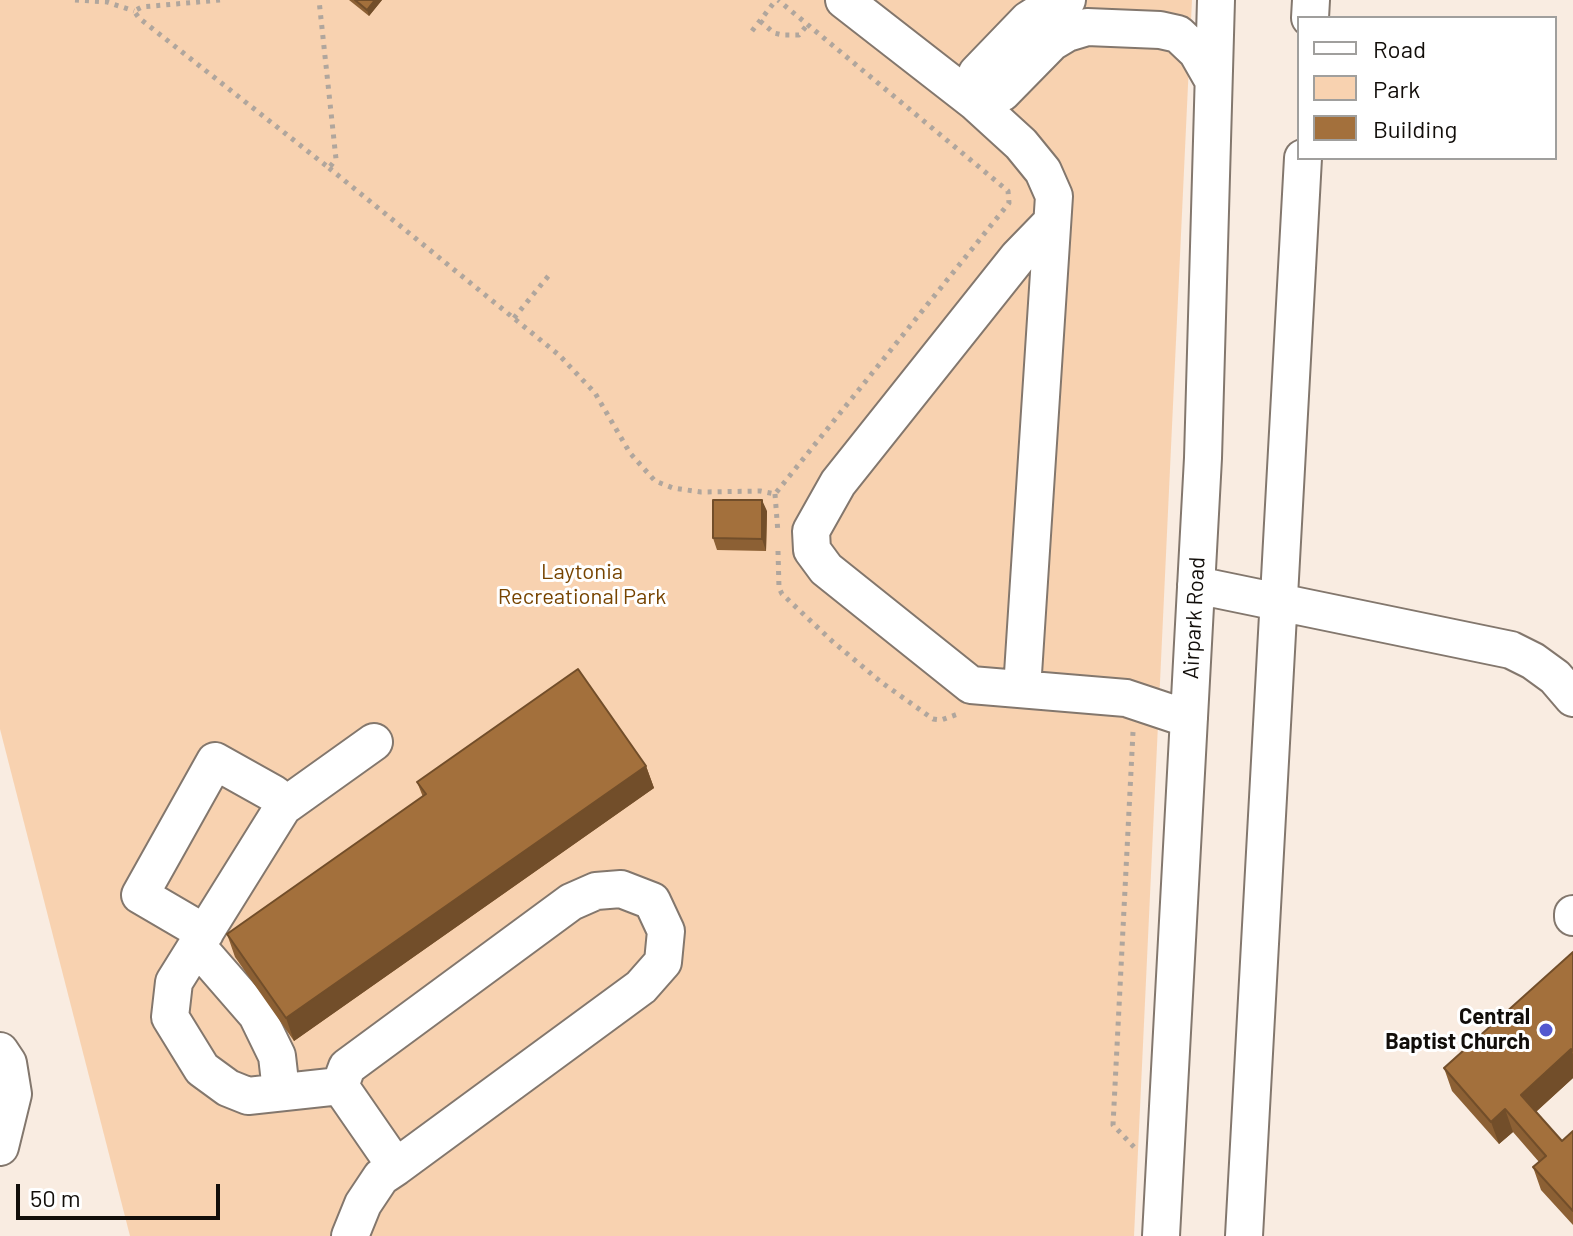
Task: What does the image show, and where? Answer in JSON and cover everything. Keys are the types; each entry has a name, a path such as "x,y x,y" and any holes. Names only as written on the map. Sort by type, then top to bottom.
{"street":[{"path":"844,0 975,102 1021,144 1043,171 1054,196 1022,689"},
{"path":"975,102 977,73 1028,20 1050,6 1067,0"},
{"name":"Airpark Road","path":"1161,1236 1203,458 1216,0"},
{"path":"975,102 1002,93 1052,42 1087,27 1160,30 1178,34 1197,52 1213,80"},
{"path":"1244,1236 1303,160"},
{"path":"1052,222 1018,257 831,493 811,531 812,550 826,569 971,685 1126,698 1189,719"},
{"path":"1196,585 1511,650 1555,677 1573,698"},
{"path":"340,1086 248,1096 228,1088 202,1069 170,1017 174,982 283,807 374,742"},
{"path":"281,1091 277,1056 257,1015 201,939 140,895 215,761 274,794 283,807"},
{"path":"340,1086 347,1067 364,1051 571,902 596,891 621,889 652,901 666,931 663,962 641,987 381,1177 363,1204 350,1236"},
{"path":"0,1051 8,1063 13,1094 0,1147"},
{"path":"340,1086 396,1167"}],"path":[{"path":"75,0 107,2 134,11 514,318 582,377 595,393 630,453 655,481 673,488 701,492 760,491 775,494"},
{"path":"134,11 142,7 220,0"},
{"path":"319,0 336,159 329,168"},
{"path":"752,31 777,0 1008,191 1009,203 775,494 778,535"},
{"path":"760,21 774,33 783,35 799,35 808,24"},
{"path":"514,318 550,274"},
{"path":"778,548 779,588 782,594 832,641 881,682 933,719 941,720 964,712"},
{"path":"1131,728 1134,736 1113,1125 1134,1147"}],"green space":[{"name":"Laytonia Recreational Park","path":"0,0 1192,0 1134,1236 130,1236 0,729"}],"building":[{"path":"355,0 375,0 367,10"},
{"path":"713,500 762,500 762,539 713,538"},
{"path":"578,669 646,766 286,1018 227,934 426,794 417,782"},
{"path":"1573,952 1573,1051 1571,1049 1521,1095 1562,1141 1573,1131 1573,1211 1533,1167 1546,1156 1505,1109 1491,1122 1444,1068"}],"place":[{"name":"Central Baptist Church","path":"1546,1030"}]}
